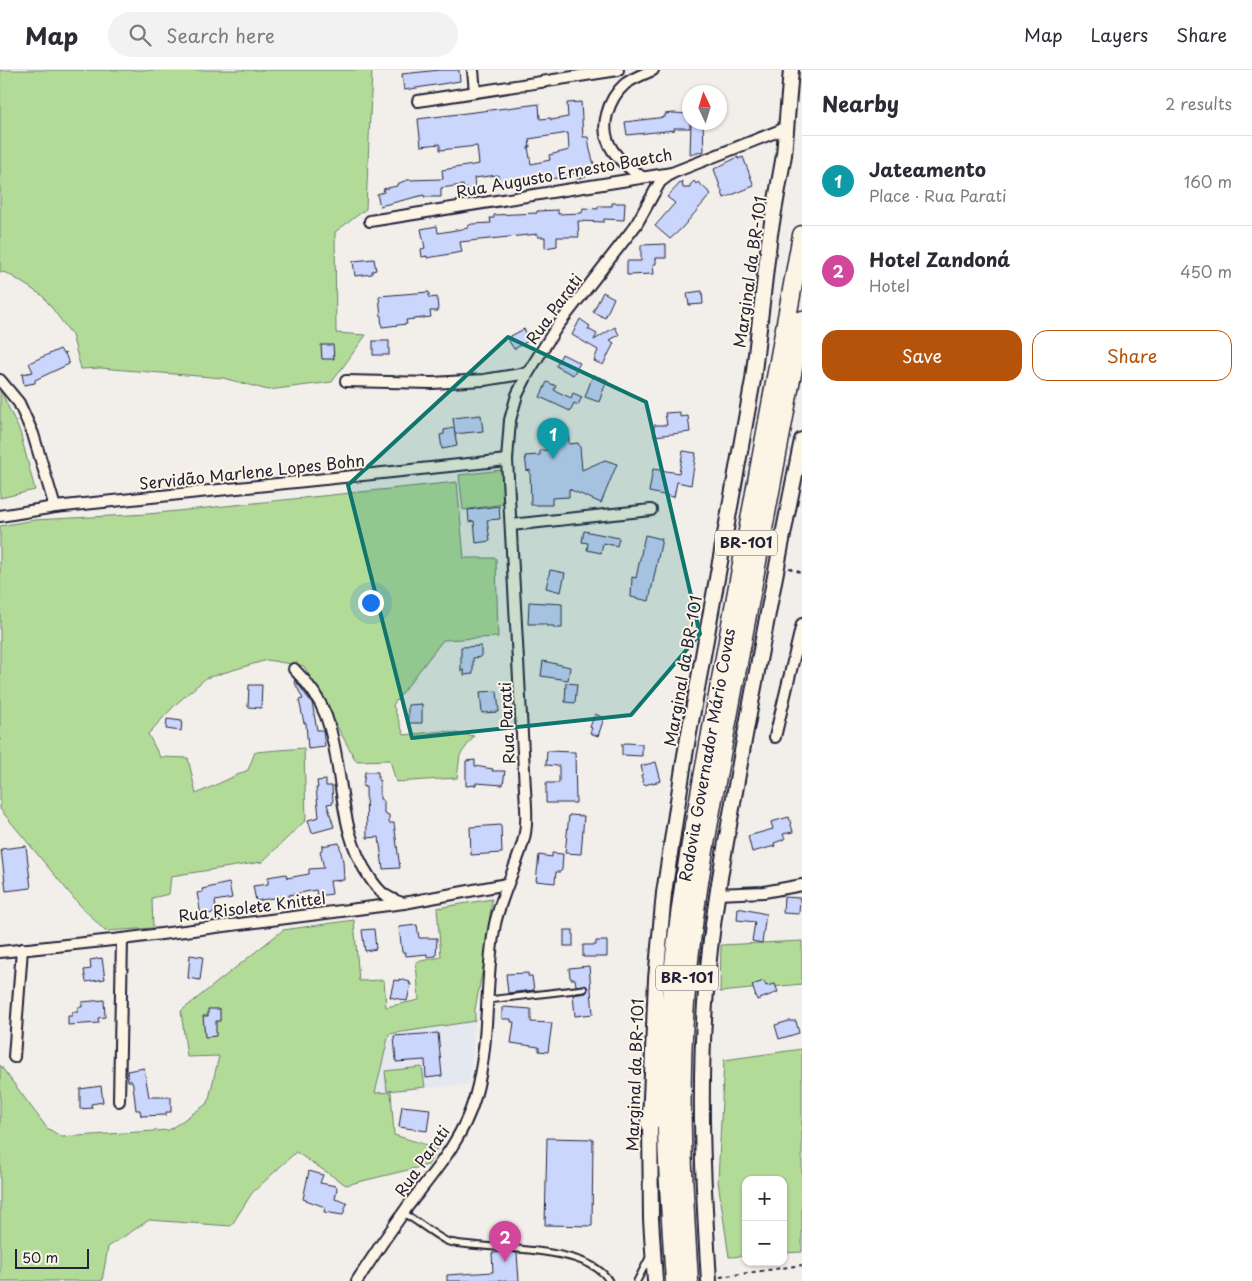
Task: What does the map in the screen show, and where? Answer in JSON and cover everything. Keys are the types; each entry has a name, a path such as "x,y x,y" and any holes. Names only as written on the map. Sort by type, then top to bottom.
{"highway":[{"name":"Rodovia Governador Mário Covas","path":"675,1281 667,1122 669,1034 677,930 687,864 802,235"},
{"name":"Rodovia Governador Mário Covas","path":"688,1281 682,1156 681,1082 685,1003 694,914 714,791 802,320"},
{"path":"650,1122 669,1034"}],"main road":[{"name":"Marginal da BR-101","path":"655,1281 650,1122 656,979 664,893 685,755 753,380 770,234 782,173 786,128 795,78"},
{"path":"709,1280 702,1143 702,1069 706,991 717,894 777,564 802,440"}],"street":[{"path":"473,70 475,92"},
{"path":"418,101 618,70"},
{"path":"642,177 621,161 613,150 604,133 605,121 615,94 627,83 654,70"},
{"name":"Rua Augusto Ernesto Baetch","path":"370,221 672,173 786,128"},
{"name":"Rua Parati","path":"357,1281 450,1149 464,1126 478,1084 495,926 507,884 523,841 526,813 506,446 510,420 517,395 528,373 556,328 636,225 660,182 672,173"},
{"path":"346,382 432,383 484,380 528,373"},
{"path":"0,380 19,403 33,434 55,508"},
{"name":"Servidão Marlene Lopes Bohn","path":"0,516 55,508 507,460"},
{"path":"511,525 651,510"},
{"path":"775,737 802,624"},
{"path":"294,669 307,682 318,698 326,717 337,762 347,827 359,862 381,892 387,897 404,903"},
{"name":"Rua Risolete Knittel","path":"0,952 122,939 404,903 507,884"},
{"path":"717,894 764,892 802,885"},
{"path":"119,1101 122,939"},
{"path":"14,1058 22,949"}],"lane":[{"path":"488,1000 584,989"},
{"path":"403,1214 414,1218 447,1241 537,1250 597,1268 609,1281"},
{"path":"637,1281 653,1251"}],"path":[{"path":"777,564 802,573"},
{"path":"709,1280 802,1265"}],"highlighted area":[{"path":"508,337 646,402 700,634 631,715 412,738 348,485"}],"shaded area":[{"path":"475,1021 470,1084 375,1094 389,1033"}],"green space":[{"path":"0,70 372,70 366,209 335,232 336,333 366,335 332,382 268,390 223,378 100,368 81,369 72,335 43,296 7,273 0,272"},
{"path":"0,389 20,432 35,490 0,498"},
{"path":"502,470 503,504 463,510 459,475"},
{"path":"457,482 464,558 496,558 498,637 443,640 393,705 404,735 443,731 474,736 460,755 457,778 396,782 390,760 356,761 304,666 267,660 206,678 176,704 148,734 160,757 188,758 196,794 248,770 255,752 304,748 306,820 262,862 171,876 169,894 152,898 153,928 105,931 77,902 0,809 0,526 34,520 148,514"},
{"path":"492,899 486,952 475,1009 475,1021 389,1034 375,1093 391,1092 394,1135 437,1148 428,1165 346,1185 296,1152 252,1193 231,1226 149,1220 108,1247 102,1281 0,1281 0,1065 47,1128 62,1137 169,1130 208,1103 219,1056 187,1057 181,1011 283,930 354,920 359,981 384,980 386,1007 419,1000 416,962 441,957 437,908"},
{"path":"802,941 802,984 720,992 721,945"},
{"path":"802,1049 802,1252 787,1253 787,1176 742,1176 742,1256 729,1257 718,1181 724,1060"},
{"path":"422,1067 425,1087 387,1091 385,1071"}],"building":[{"path":"459,70 460,81 404,90 402,74"},
{"path":"581,102 583,137 588,137 595,168 584,171 586,176 577,179 575,173 557,178 499,185 498,175 474,178 475,188 464,189 463,185 441,188 441,197 424,197 424,195 380,206 377,194 384,192 383,189 397,186 397,184 407,180 443,179 442,170 479,164 477,146 440,150 440,144 421,146 418,119 539,104 540,119 551,118 551,120 568,117 567,103","holes":["568,133 569,150 549,155 550,160 531,164 528,147 530,147 529,139"]},
{"path":"665,114 682,114 682,128 627,135 625,122 665,117"},
{"path":"691,130 703,130 704,151 690,155"},
{"path":"738,157 738,159 743,157 754,186 724,198 714,169"},
{"path":"682,181 683,188 690,188 694,181 696,184 698,182 711,194 670,239 655,226 675,203 667,197"},
{"path":"612,203 625,203 624,220 604,219 604,222 578,221 579,237 557,237 557,246 545,248 545,237 538,237 538,234 460,242 462,252 427,258 427,256 422,257 421,249 425,248 421,229 437,226 438,233 468,228 472,224 491,223 490,218 494,218 494,215 558,210 558,214 582,213 583,208 598,209 598,206 612,206"},
{"path":"666,244 666,258 656,258 656,264 653,264 654,274 627,275 627,261 641,261 641,245"},
{"path":"374,259 376,270 372,271 372,274 355,276 353,261"},
{"path":"702,291 703,304 689,305 687,293"},
{"path":"429,292 429,298 437,297 438,311 430,311 431,317 406,320 407,324 382,327 379,296"},
{"path":"603,292 614,298 605,318 593,312"},
{"path":"580,319 590,326 588,329 597,334 594,340 615,327 619,335 610,340 614,343 603,365 594,361 598,350 572,335"},
{"path":"524,329 530,340 514,349 507,338"},
{"path":"373,341 389,341 389,355 373,355"},
{"path":"321,345 333,345 334,359 322,359"},
{"path":"60,349 63,354 65,353 69,364 35,380 35,383 24,385 22,374 33,372 29,363"},
{"path":"562,354 580,363 573,375 556,366"},
{"path":"593,375 607,380 599,402 585,397"},
{"path":"547,382 556,386 554,390 571,398 573,393 582,397 578,405 574,403 570,411 540,397"},
{"path":"680,412 680,417 688,416 690,432 654,436 654,425 667,425 665,413"},
{"path":"481,415 483,431 455,434 453,418"},
{"path":"561,421 561,429 568,429 569,444 578,443 580,447 582,470 605,460 617,464 601,503 569,489 569,497 552,498 552,505 531,505 530,470 527,471 525,456 540,455 540,450 547,450 545,422"},
{"path":"454,428 457,446 442,449 440,435 444,434 444,430"},
{"path":"683,451 696,453 691,485 677,482 674,497 649,492 653,469 679,473"},
{"path":"499,506 500,519 487,520 490,541 476,543 474,521 469,522 468,510"},
{"path":"584,531 619,538 617,546 603,543 601,553 587,550 588,543 582,542"},
{"path":"645,535 662,539 649,601 631,597 632,577 636,578"},
{"path":"550,570 565,573 561,592 546,588"},
{"path":"529,602 562,604 562,628 546,626 546,624 528,624"},
{"path":"481,646 481,657 473,658 473,674 464,675 464,670 461,671 461,647"},
{"path":"543,661 570,667 568,680 541,676"},
{"path":"295,680 312,703 317,730 323,730 325,747 308,749 306,723 304,723 299,700 303,699"},
{"path":"566,683 577,684 575,703 565,702"},
{"path":"249,685 262,685 261,708 248,707"},
{"path":"497,691 499,712 482,713 480,692"},
{"path":"422,704 422,723 408,723 408,705"},
{"path":"595,714 604,718 598,736 590,733 592,728 590,727"},
{"path":"167,719 182,721 181,731 166,729"},
{"path":"622,744 642,744 642,756 622,755"},
{"path":"547,751 575,752 576,803 546,803 546,783 559,783 559,766 546,765"},
{"path":"475,760 475,766 493,769 492,771 505,771 503,785 476,783 476,785 466,786 466,761"},
{"path":"656,762 661,781 644,785 641,766"},
{"path":"365,772 378,772 380,799 384,801 384,813 389,815 389,823 394,823 400,868 383,869 379,837 367,838 366,787 363,787"},
{"path":"326,780 326,786 332,786 333,803 327,804 334,827 312,833 308,820 319,817 317,781"},
{"path":"569,815 584,816 581,854 565,853"},
{"path":"789,817 793,832 783,834 785,839 774,843 775,846 752,852 748,836 773,829 771,822"},
{"path":"501,825 502,853 471,855 470,827"},
{"path":"339,843 343,861 344,880 330,881 332,894 317,896 316,890 289,895 289,898 279,900 279,897 256,901 253,886 268,884 268,877 286,874 287,878 309,874 309,869 324,868 320,851 322,846"},
{"path":"26,846 31,888 6,891 1,849"},
{"path":"552,853 563,854 562,870 556,872 555,883 536,881 539,855 552,857"},
{"path":"229,883 232,898 215,901 214,913 201,915 197,893 203,892 202,889"},
{"path":"784,897 800,898 799,914 783,913"},
{"path":"738,908 766,914 762,943 752,941 755,922 737,920"},
{"path":"417,925 419,938 437,938 436,956 427,957 427,954 406,956 405,952 402,952 399,927"},
{"path":"374,929 376,949 365,951 362,930"},
{"path":"564,930 573,930 573,946 564,946"},
{"path":"596,941 607,941 607,957 583,957 583,945 596,945"},
{"path":"190,955 203,957 200,980 188,978"},
{"path":"102,958 105,979 86,982 84,970 91,969 90,960"},
{"path":"589,966 593,1014 575,1016 573,995 586,993 588,988 585,985 576,986 575,979 570,977 569,968"},
{"path":"528,973 528,976 532,976 534,990 508,993 506,974"},
{"path":"399,979 411,984 407,1001 390,997 394,980 399,981"},
{"path":"764,981 766,986 775,984 778,992 757,1000 752,985"},
{"path":"104,1000 105,1017 98,1018 99,1023 68,1025 68,1016 72,1016 72,1012 78,1012 78,1007 82,1007 82,1002"},
{"path":"502,1008 531,1009 531,1022 552,1023 548,1052 539,1051 539,1047 511,1043 514,1022 511,1022 511,1019 502,1019"},
{"path":"208,1009 220,1009 220,1021 216,1021 216,1036 205,1037 203,1016 208,1016"},
{"path":"796,1021 799,1033 779,1039 775,1025"},
{"path":"438,1033 442,1076 426,1078 425,1060 396,1062 394,1036"},
{"path":"144,1068 149,1097 171,1097 171,1112 166,1112 166,1115 141,1116 140,1110 136,1110 133,1085 132,1081 128,1081 127,1071"},
{"path":"101,1086 103,1102 91,1104 92,1108 80,1109 80,1089"},
{"path":"402,1106 430,1109 427,1131 399,1127"},
{"path":"547,1138 593,1139 592,1226 545,1225"},
{"path":"309,1171 323,1175 320,1183 336,1186 335,1199 347,1203 343,1215 324,1212 325,1207 303,1199"},
{"path":"492,1253 517,1253 519,1281 447,1281 447,1275 493,1272"}],"place":[{"name":"Jateamento","path":"553,459"},
{"name":"Hotel Zandoná","path":"505,1262"}]}
